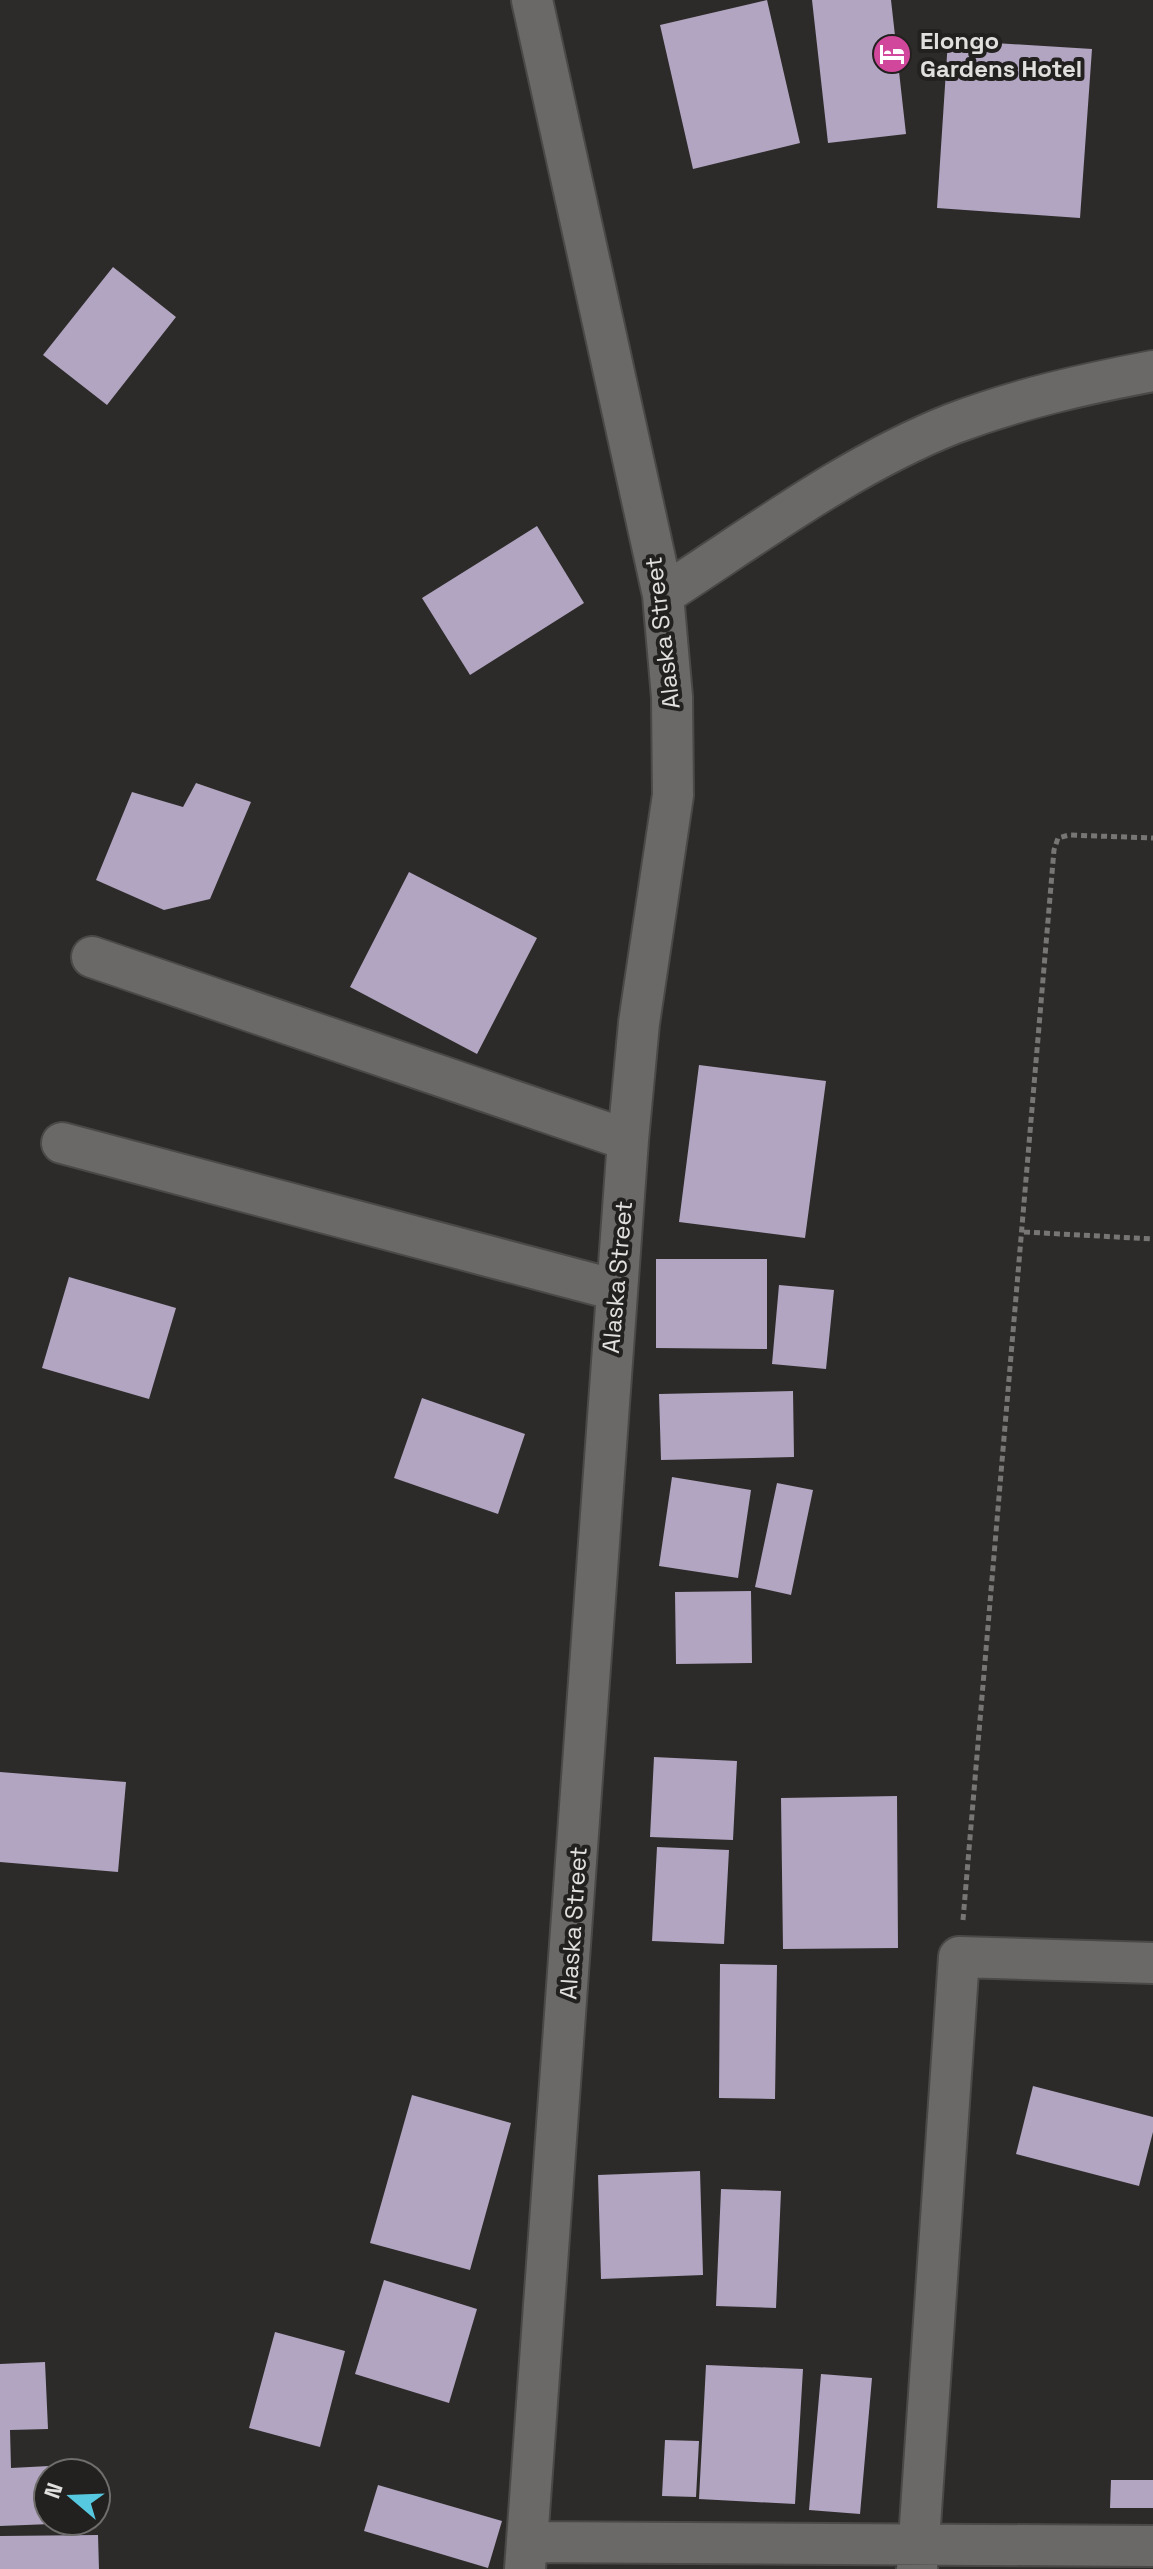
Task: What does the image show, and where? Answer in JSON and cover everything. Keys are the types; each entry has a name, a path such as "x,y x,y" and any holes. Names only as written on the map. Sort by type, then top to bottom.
{"street":[{"name":"Alaska Street","path":"526,2556 628,1140 639,1023 673,795 672,697 663,595 532,0"},
{"path":"663,595 845,479 951,425 1061,388 1153,371"},
{"path":"92,957 628,1140"},
{"path":"62,1143 616,1290"},
{"path":"918,2558 959,1957 1153,1963"},
{"path":"526,2556 918,2558 1153,2546"}],"path":[{"path":"959,1957 1024,1232 1054,850 1058,838 1069,835 1153,838"},
{"path":"1024,1232 1153,1239"}],"building":[{"path":"767,0 800,143 693,169 660,25"},
{"path":"812,0 891,0 906,134 828,143"},
{"path":"948,40 1092,49 1080,218 937,208"},
{"path":"113,267 176,317 107,405 43,355"},
{"path":"537,526 584,603 470,675 422,598"},
{"path":"196,783 251,802 210,899 164,910 96,880 132,792 183,807"},
{"path":"409,872 537,938 477,1054 350,987"},
{"path":"699,1065 826,1081 805,1238 679,1222"},
{"path":"656,1259 767,1259 767,1349 656,1348"},
{"path":"69,1277 176,1308 149,1399 42,1368"},
{"path":"779,1285 834,1290 826,1369 772,1364"},
{"path":"793,1391 794,1457 661,1460 659,1394"},
{"path":"422,1398 525,1434 498,1514 394,1478"},
{"path":"672,1477 751,1490 738,1578 659,1566"},
{"path":"777,1483 813,1490 791,1595 755,1587"},
{"path":"751,1591 752,1663 676,1664 675,1592"},
{"path":"654,1757 737,1761 733,1840 650,1837"},
{"path":"0,1772 126,1782 118,1872 0,1862"},
{"path":"897,1796 898,1948 783,1949 781,1798"},
{"path":"657,1847 729,1850 724,1944 652,1941"},
{"path":"720,1964 777,1965 775,2099 719,2098"},
{"path":"1033,2086 1153,2117 1153,2132 1139,2186 1016,2154"},
{"path":"412,2095 511,2123 470,2270 370,2243"},
{"path":"700,2171 703,2275 601,2279 598,2175"},
{"path":"721,2189 781,2191 776,2308 716,2306"},
{"path":"384,2280 477,2309 449,2403 355,2374"},
{"path":"275,2332 345,2351 320,2447 249,2428"},
{"path":"45,2362 48,2429 10,2430 11,2468 32,2467 32,2525 0,2526 0,2364"},
{"path":"706,2365 803,2369 795,2504 699,2499"},
{"path":"821,2374 872,2378 860,2514 809,2510"},
{"path":"665,2440 699,2441 696,2497 662,2496"},
{"path":"1111,2480 1153,2480 1153,2508 1110,2508"},
{"path":"378,2485 502,2521 488,2568 364,2531"},
{"path":"0,2536 98,2537 99,2569 0,2569"}],"place":[{"name":"Elongo Gardens Hotel","path":"892,54"}]}
